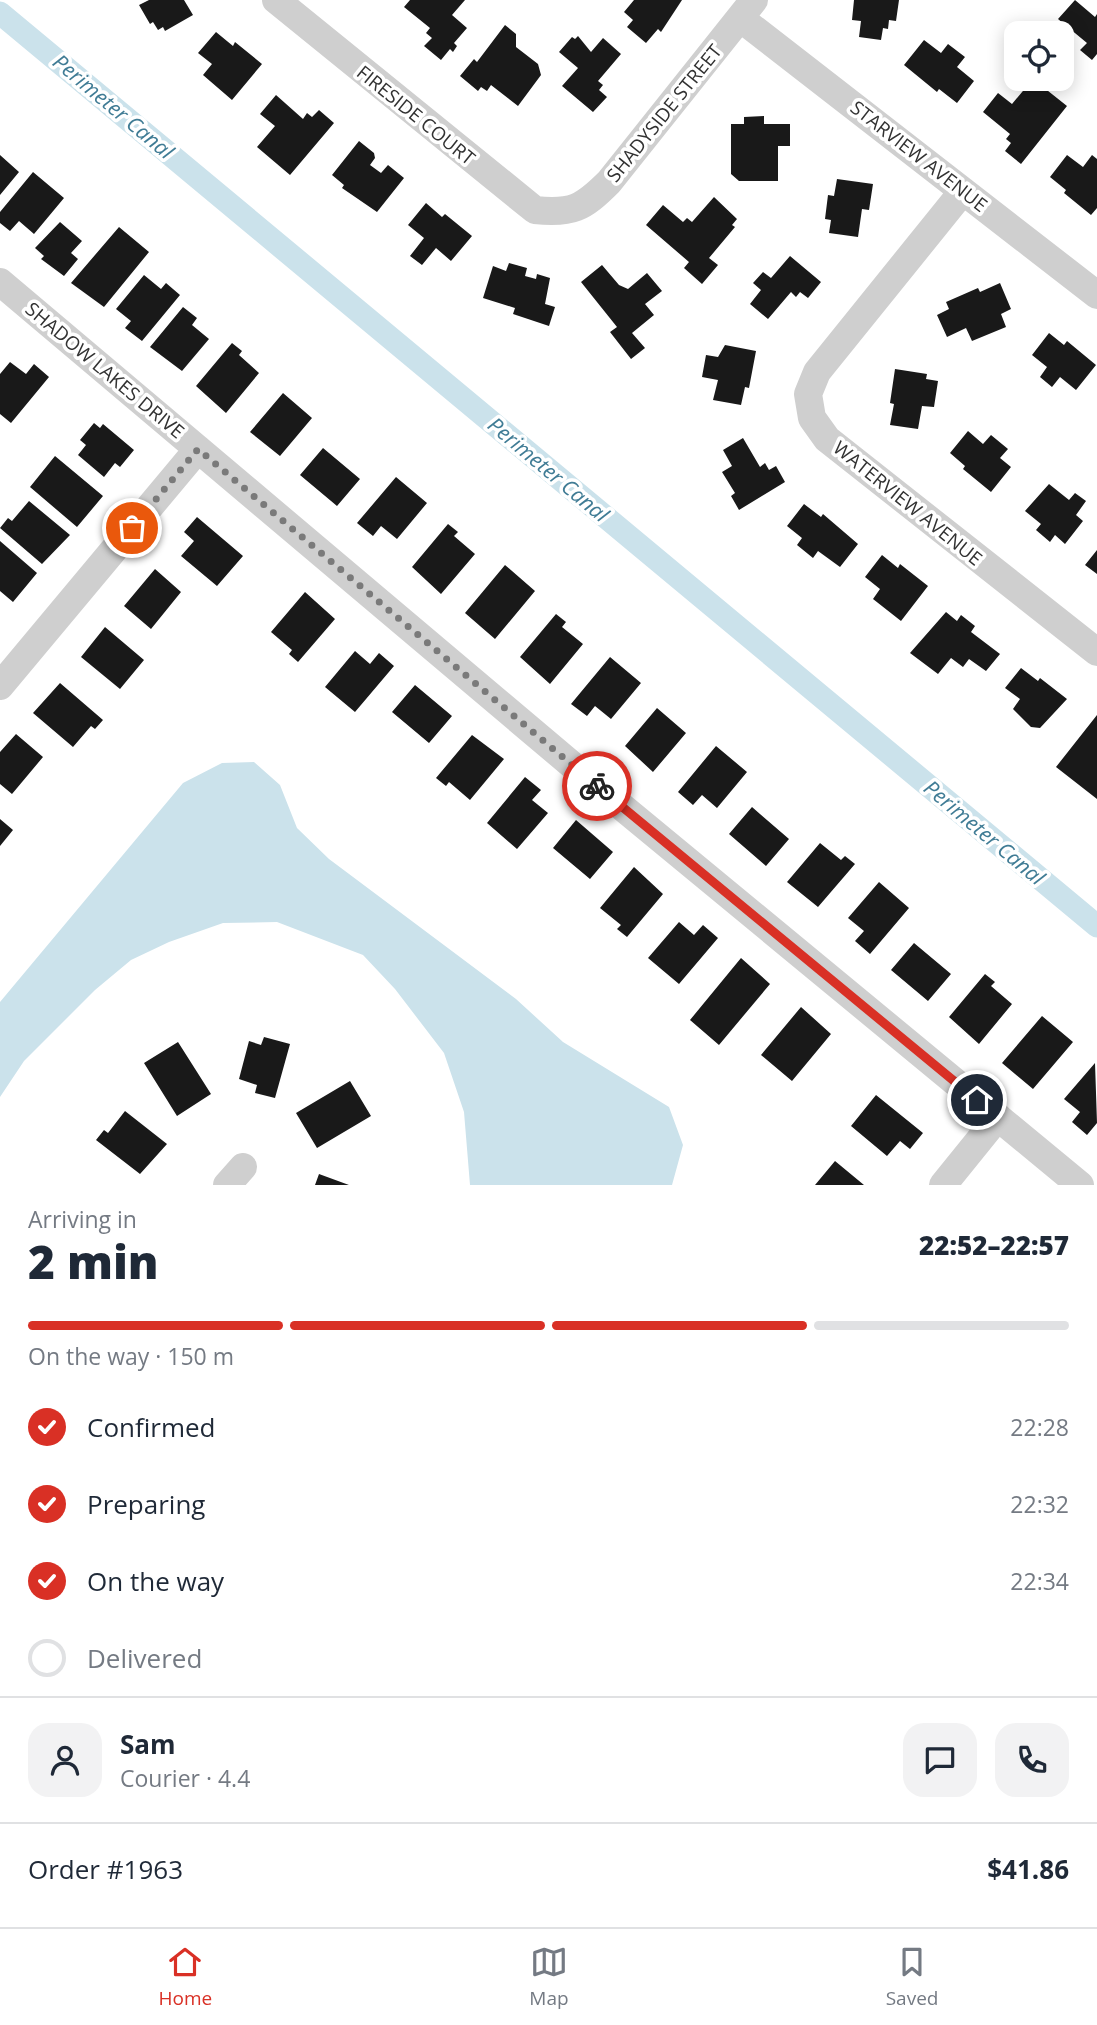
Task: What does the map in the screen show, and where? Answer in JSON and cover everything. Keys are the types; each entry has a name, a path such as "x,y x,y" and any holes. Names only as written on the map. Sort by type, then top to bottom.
{"street":[{"name":"FIRESIDE COURT","path":"276,0 535,211 563,214"},
{"name":"SHADYSIDE STREET","path":"563,214 592,200 609,182 747,9"},
{"name":"STARVIEW AVENUE","path":"747,9 963,191 1097,295"},
{"name":"WATERVIEW AVENUE","path":"963,191 817,372 808,394 812,418 828,439 871,475 1097,652"},
{"name":"SHADOW LAKES DRIVE","path":"0,282 616,802 1080,1185"},
{"path":"0,685 198,449"},
{"path":"943,1185 998,1117"}],"water":[{"path":"254,762 280,785 297,828 329,859 516,999 563,1042 669,1107 683,1145 672,1185 470,1185 464,1112 444,1053 395,989 363,955 277,922 223,923 169,942 131,960 95,990 24,1061 0,1097 0,1002 183,783 222,763"}],"building":[{"path":"149,0 184,0 193,15 165,31 163,27 158,30 153,22 150,24 139,5"},
{"path":"410,0 465,0 452,15 467,28 454,43 457,46 453,52 450,49 441,60 424,46 432,38 426,33 430,28 404,7"},
{"path":"634,0 682,0 661,32 658,29 646,43 627,27 633,20 624,12"},
{"path":"854,0 899,0 896,21 889,20 888,29 883,28 881,40 859,37 861,21 852,20"},
{"path":"1075,0 1095,17 1097,14 1097,54 1092,60 1080,50 1087,43 1074,32 1074,21 1058,19"},
{"path":"505,25 516,34 516,47 538,64 541,75 518,106 491,85 487,91 481,87 478,91 460,76 474,59 477,62"},
{"path":"216,32 233,46 235,42 262,64 232,100 203,75 212,64 198,53"},
{"path":"578,36 591,52 603,38 621,54 598,81 603,85 599,90 607,97 593,112 562,86 578,68 559,52 572,37 575,39"},
{"path":"924,40 941,53 948,44 965,57 957,67 974,81 957,103 939,89 937,92 904,65"},
{"path":"1023,91 1048,91 1067,106 1021,164 1005,151 1011,143 1006,139 1010,134 983,112 998,93 1012,104"},
{"path":"276,95 303,119 307,113 312,117 319,110 334,123 290,175 257,147 275,126 260,114"},
{"path":"764,116 764,124 790,124 790,146 778,146 778,181 739,181 731,174 731,124 744,124 744,117"},
{"path":"359,141 374,153 375,158 370,165 381,173 388,165 404,178 377,212 342,188 344,185 332,175"},
{"path":"0,155 19,172 0,195"},
{"path":"1067,155 1083,167 1092,155 1097,159 1097,208 1091,215 1064,193 1066,190 1050,177"},
{"path":"33,172 64,198 34,234 19,221 10,231 0,223 0,212"},
{"path":"837,179 873,184 869,210 862,209 858,237 829,233 831,220 825,219 828,195 834,196"},
{"path":"714,197 737,219 732,225 735,227 709,258 718,265 702,284 684,268 689,262 646,225 663,205 683,222 687,218 692,222"},
{"path":"426,203 442,217 445,214 472,236 451,261 436,248 422,265 410,256 424,238 408,225"},
{"path":"60,222 82,241 71,253 78,259 64,276 41,259 44,256 35,248"},
{"path":"119,227 149,252 104,307 71,283"},
{"path":"790,256 821,282 808,298 800,292 796,297 791,292 768,319 750,304 761,290 753,283 763,272 771,278"},
{"path":"509,263 527,268 525,276 536,279 537,274 550,278 545,304 555,307 549,326 513,314 515,308 483,298 493,266 506,271"},
{"path":"602,265 619,285 628,289 647,273 662,291 645,304 654,315 632,333 645,348 631,359 610,332 617,327 581,282"},
{"path":"144,275 161,289 166,283 180,295 142,341 125,328 131,321 116,309"},
{"path":"1000,283 1011,309 1001,314 1006,327 972,341 966,328 947,337 937,315 949,309 946,302 978,288 980,292"},
{"path":"183,307 197,318 192,325 209,339 182,371 150,347"},
{"path":"1049,333 1064,345 1067,341 1096,365 1076,390 1060,377 1052,387 1040,377 1047,367 1032,355"},
{"path":"232,343 242,351 239,355 259,373 226,413 196,386"},
{"path":"725,345 756,351 749,388 745,387 741,405 713,400 718,380 702,377 706,355 718,357"},
{"path":"10,362 26,374 34,364 49,377 11,423 0,414 0,374"},
{"path":"895,369 927,374 926,379 938,381 934,407 922,406 918,429 890,425 894,404 890,403"},
{"path":"283,393 312,418 280,456 250,432"},
{"path":"94,423 100,428 103,424 134,450 120,467 115,463 104,477 78,455 86,445 80,440"},
{"path":"968,431 983,444 991,435 1008,449 1000,458 1011,467 991,492 963,469 965,466 950,453"},
{"path":"743,438 760,467 765,463 769,470 776,466 785,482 739,510 731,496 735,493 722,472 732,466 723,450"},
{"path":"323,448 360,479 337,506 300,475"},
{"path":"55,456 103,496 77,527 30,487"},
{"path":"396,477 427,503 397,539 381,526 373,536 357,523"},
{"path":"1049,484 1069,500 1075,493 1086,501 1076,515 1083,521 1065,544 1055,535 1050,542 1036,530 1041,524 1025,511"},
{"path":"29,501 70,535 42,564 0,528 8,518 12,521"},
{"path":"804,504 821,517 823,514 858,544 840,567 818,551 813,558 797,545 802,538 787,526"},
{"path":"197,517 243,556 217,586 181,556 194,541 184,532"},
{"path":"448,524 458,532 454,536 475,554 441,594 412,567"},
{"path":"0,541 37,573 13,602 0,591"},
{"path":"1097,550 1097,574 1085,565"},
{"path":"882,555 898,568 900,564 928,586 901,621 873,599 880,589 865,577"},
{"path":"505,565 535,591 495,639 465,613"},
{"path":"155,569 181,592 151,629 124,606"},
{"path":"305,592 335,619 298,662 289,654 292,650 271,632"},
{"path":"946,612 957,621 961,615 975,626 971,632 1000,654 986,671 969,659 963,667 951,658 938,674 910,653"},
{"path":"556,614 566,622 562,627 583,644 550,684 520,657"},
{"path":"105,627 144,660 120,689 81,657"},
{"path":"355,651 370,664 379,653 394,666 355,712 325,687"},
{"path":"610,657 641,683 611,719 595,706 587,716 571,704"},
{"path":"1021,668 1038,681 1040,678 1067,699 1040,728 1031,727 1013,709 1020,699 1005,688"},
{"path":"60,683 103,720 95,729 91,726 73,747 33,713"},
{"path":"415,685 452,716 429,743 392,712"},
{"path":"657,708 686,733 653,772 625,746"},
{"path":"1097,715 1097,799 1056,767"},
{"path":"16,734 43,757 12,794 0,784 0,752"},
{"path":"472,735 504,759 470,800 449,782 446,786 436,778"},
{"path":"716,746 747,772 717,808 702,795 693,805 678,792"},
{"path":"525,777 541,790 532,800 548,813 517,849 487,823"},
{"path":"752,807 789,839 766,866 729,834"},
{"path":"0,819 13,830 0,846"},
{"path":"576,820 613,852 590,879 553,848"},
{"path":"820,843 841,860 845,856 855,864 818,907 787,882"},
{"path":"634,867 663,894 627,937 617,929 621,925 600,908"},
{"path":"879,882 909,908 870,954 855,941 864,931 848,918"},
{"path":"679,922 694,935 703,925 718,938 679,984 648,958"},
{"path":"914,943 951,974 928,1001 891,970"},
{"path":"741,958 770,984 719,1045 690,1020"},
{"path":"985,974 995,982 991,986 1012,1004 979,1044 949,1017"},
{"path":"801,1007 831,1034 792,1081 761,1055"},
{"path":"1042,1016 1073,1042 1033,1089 1002,1063"},
{"path":"264,1037 290,1044 275,1098 255,1093 257,1085 239,1079 249,1041 261,1045"},
{"path":"178,1042 211,1094 177,1116 144,1063"},
{"path":"1095,1063 1097,1123 1087,1135 1072,1122 1080,1112 1064,1099"},
{"path":"350,1081 371,1116 317,1148 296,1113"},
{"path":"876,1095 923,1133 910,1149 900,1141 887,1156 851,1126"},
{"path":"125,1111 167,1144 140,1174 96,1140 104,1130 108,1133"},
{"path":"835,1161 864,1185 815,1185"},
{"path":"319,1174 349,1185 315,1185"}],"waterway":[{"name":"Perimeter Canal","path":"0,13 1097,926"}],"way so far":[{"path":"132,528 198,449 597,786"}],"route":[{"path":"597,786 977,1100"}]}
